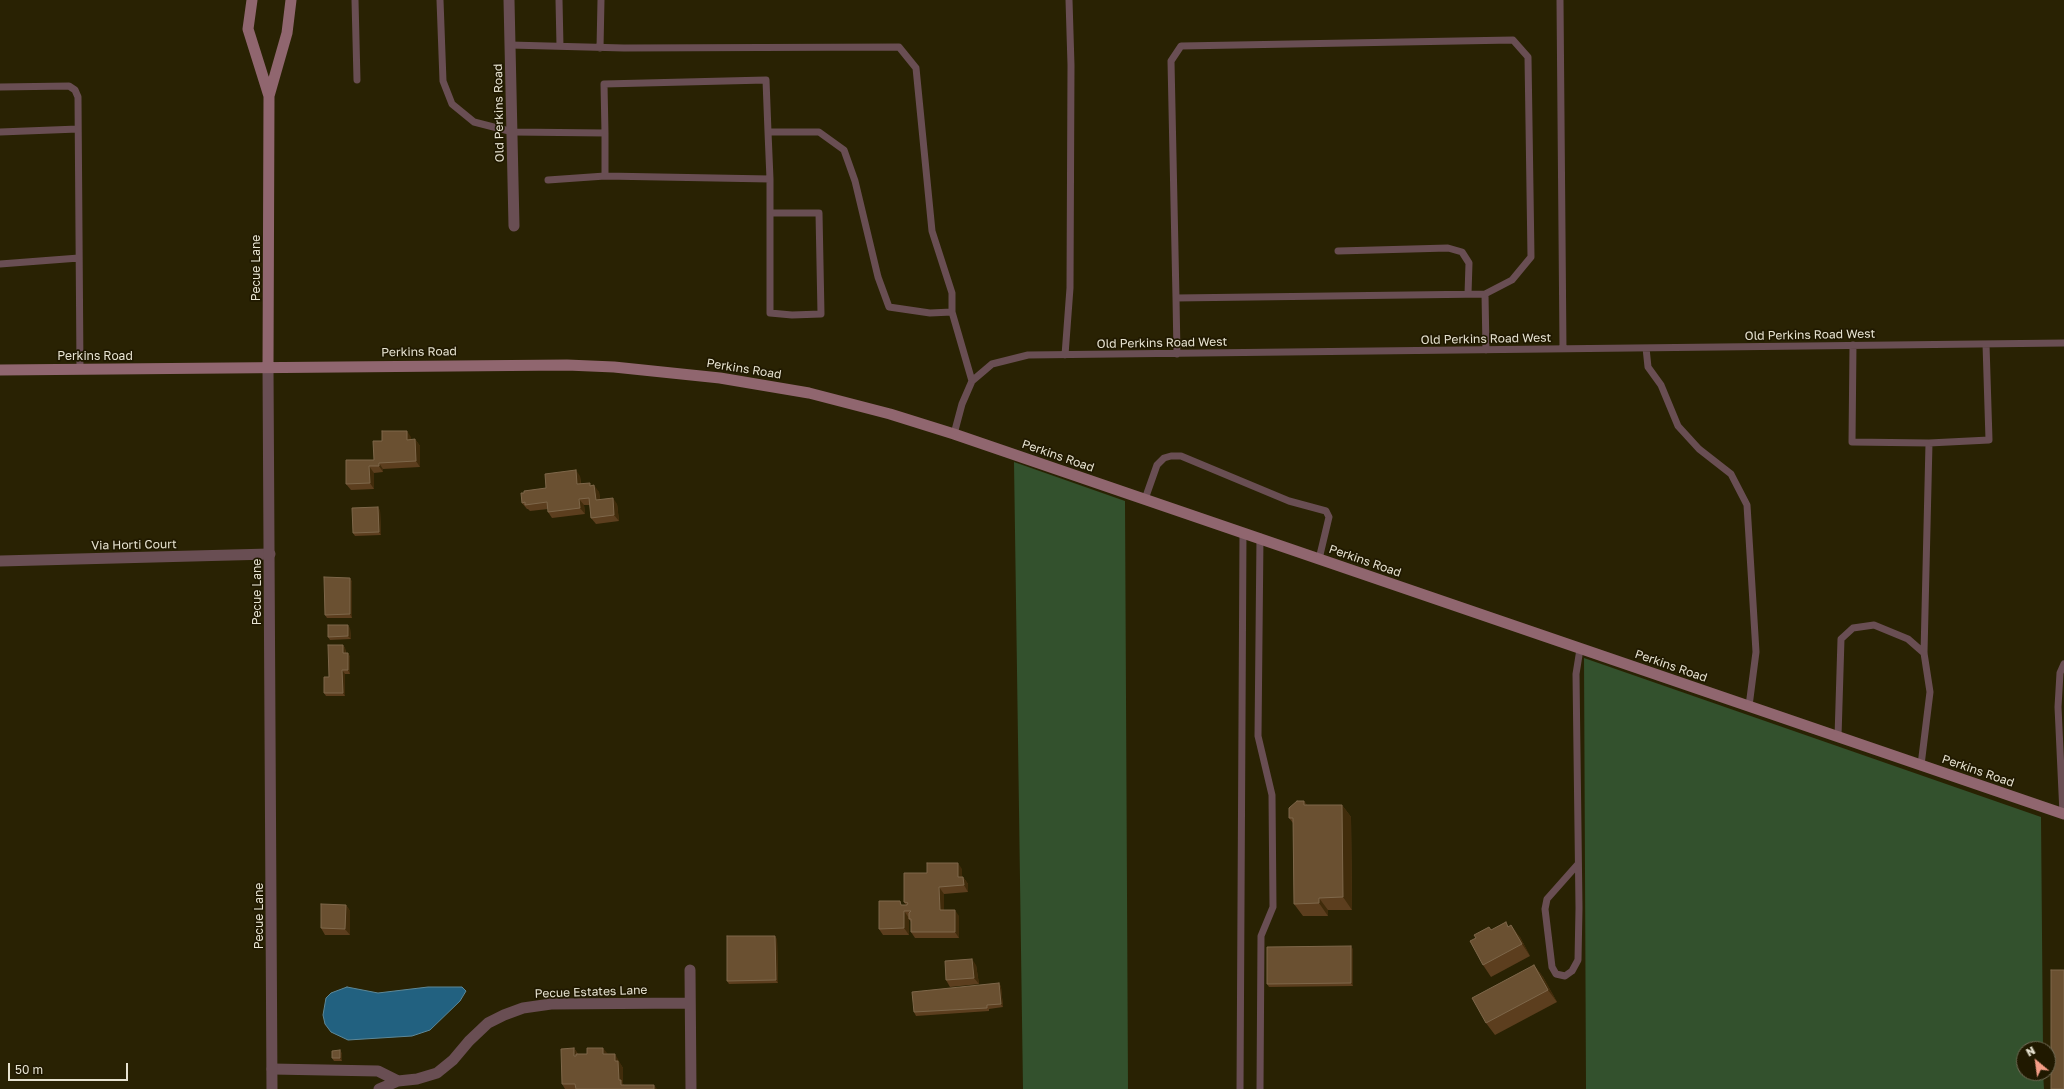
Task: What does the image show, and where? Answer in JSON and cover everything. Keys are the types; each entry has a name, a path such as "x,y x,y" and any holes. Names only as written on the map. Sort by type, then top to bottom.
{"main road":[{"name":"Pecue Lane","path":"252,0 248,29 269,96"},
{"name":"Pecue Lane","path":"268,367 269,96 287,33 291,0"},
{"name":"Perkins Road","path":"0,370 519,364 614,367 720,378 810,393 890,414 954,434 2064,814"}],"street":[{"name":"Old Perkins Road","path":"509,0 514,226"},
{"name":"Pecue Lane","path":"268,367 272,1089"},
{"name":"Via Horti Court","path":"0,561 270,554"},
{"path":"690,970 689,1003 691,1089"},
{"name":"Pecue Estates Lane","path":"379,1089 398,1081 417,1079 437,1073 453,1060 469,1041 488,1023 523,1008 551,1004 689,1003"},
{"path":"272,1069 378,1071 398,1081"}],"lane":[{"path":"355,0 357,80"},
{"path":"440,0 443,81 452,104 474,122 512,132 605,133"},
{"path":"559,0 560,46"},
{"path":"600,48 601,0"},
{"path":"1065,355 1070,288 1071,66 1068,0"},
{"path":"1560,0 1563,349"},
{"path":"1176,298 1485,294 1512,280 1531,257 1528,57 1513,40 1181,46 1171,61 1177,354"},
{"path":"510,45 600,48 899,47 916,68 932,231 952,293 952,312 972,381"},
{"path":"605,176 604,84 766,80 770,180 770,213 770,313 792,315 821,314 819,213 770,213"},
{"path":"0,87 69,86 75,90 78,97 80,370"},
{"path":"0,132 78,129"},
{"path":"768,132 819,132 844,150 855,181 878,277 889,306 930,313 952,312"},
{"path":"548,180 605,176 770,180"},
{"path":"1338,251 1448,248 1462,252 1469,263 1468,294"},
{"path":"0,264 79,258"},
{"path":"1485,294 1486,350"},
{"name":"Old Perkins Road West","path":"954,434 962,404 972,381 992,364 1028,355 2064,343"},
{"path":"1853,345 1852,442 1929,443 1989,440 1986,344"},
{"path":"1646,348 1648,367 1661,385 1678,426 1699,449 1731,474 1747,505 1756,652 1749,706"},
{"path":"1921,765 1930,692 1924,653 1929,443"},
{"path":"1145,499 1157,465 1164,458 1181,456 1289,501 1326,511 1329,517 1319,559"},
{"path":"1240,1089 1243,532"},
{"path":"1260,538 1258,736 1272,795 1272,907 1261,936 1260,1089"},
{"path":"1838,737 1841,639 1853,628 1874,625 1908,639 1924,653"},
{"path":"1578,864 1547,898 1545,908 1552,967 1556,974 1565,976 1572,971 1578,960 1578,864 1576,674 1580,648"},
{"path":"2064,664 2060,673 2058,707 2064,814"}],"green space":[{"path":"1014,462 1125,501 1128,1089 1023,1089"},
{"path":"1584,658 2041,817 2043,1041 2016,1041 2016,1081 2044,1081 2044,1089 1586,1089"}],"water":[{"path":"347,987 378,993 428,987 462,987 466,991 460,1001 430,1030 412,1036 348,1040 331,1032 325,1024 323,1015 326,998 331,993"}],"building":[{"path":"382,431 407,431 407,440 415,439 416,461 379,463 379,466 369,466 370,483 346,484 346,460 374,460 373,441 382,441"},
{"path":"576,470 577,484 590,483 590,486 594,485 596,500 613,498 614,515 591,518 589,498 579,499 580,508 548,512 547,502 525,505 525,502 522,503 521,493 524,493 524,491 546,488 545,474"},
{"path":"378,507 379,532 353,533 352,508"},
{"path":"324,577 350,578 350,614 325,615"},
{"path":"328,625 348,625 348,636 328,637"},
{"path":"328,645 343,645 343,653 348,653 348,670 342,670 343,693 324,693 324,677 329,677"},
{"path":"1297,801 1304,801 1304,805 1342,805 1343,897 1319,898 1319,903 1294,904 1293,818 1289,818 1289,808"},
{"path":"927,863 958,863 958,877 963,877 964,885 939,887 940,910 955,910 955,932 911,932 911,919 909,919 909,913 911,911 904,911 904,928 879,929 879,901 900,901 901,905 907,905 908,903 904,902 904,873 927,873"},
{"path":"321,904 346,905 345,929 321,928"},
{"path":"1506,922 1508,927 1511,925 1522,944 1483,965 1470,941 1476,938 1474,935 1489,927 1491,930"},
{"path":"727,936 775,936 776,980 727,981"},
{"path":"1351,946 1351,983 1267,984 1267,947"},
{"path":"972,959 974,978 946,980 945,961"},
{"path":"1534,965 1548,990 1486,1023 1472,998"},
{"path":"2051,970 2064,970 2064,1089 2051,1089 2051,1081 2056,1081 2056,1041 2051,1041"},
{"path":"999,983 1001,1004 987,1005 987,1008 914,1012 912,992"},
{"path":"574,1048 574,1056 576,1056 576,1054 587,1054 587,1048 603,1048 603,1054 615,1054 615,1061 618,1061 619,1080 621,1080 621,1085 654,1085 654,1089 576,1089 575,1084 562,1084 561,1049"},
{"path":"340,1050 340,1058 332,1058 332,1051"}]}
